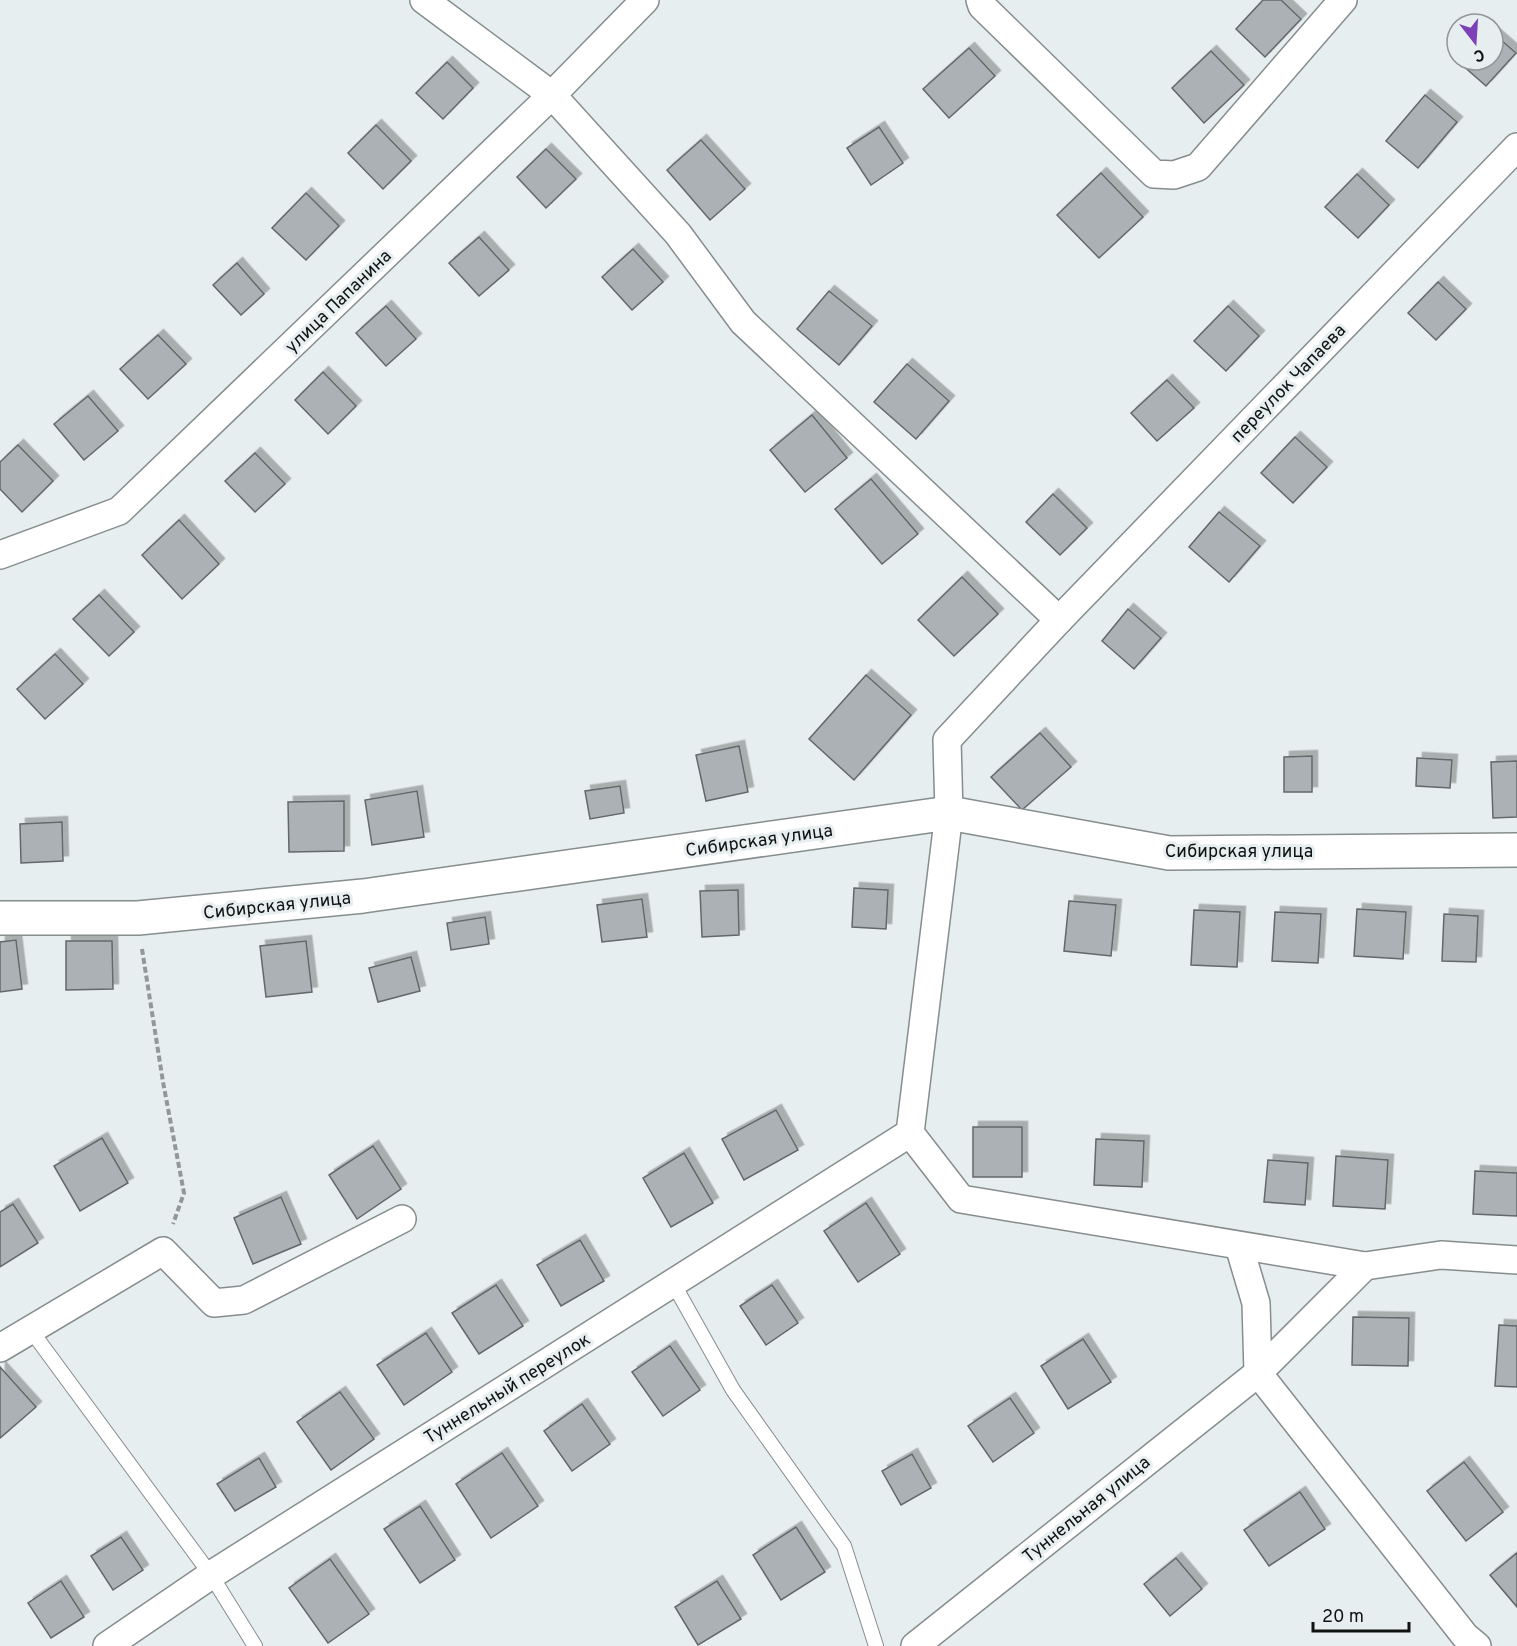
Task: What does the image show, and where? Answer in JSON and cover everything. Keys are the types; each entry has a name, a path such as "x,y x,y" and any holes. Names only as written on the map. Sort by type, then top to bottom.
{"street":[{"path":"424,0 552,95 678,234 743,322 1059,620"},
{"name":"улица Папанина","path":"0,555 118,511 552,95 645,0"},
{"path":"980,0 982,6 1154,174 1174,175 1198,167 1343,0"},
{"name":"переулок Чапаева","path":"910,1133 950,813 947,740 1059,620 1517,147"},
{"name":"Сибирская улица","path":"0,918 138,918 363,896 950,813 1169,853 1517,850"},
{"path":"910,1133 961,1199 1365,1266 1441,1255 1517,1260"},
{"name":"Туннельный переулок","path":"107,1646 211,1575 910,1133"},
{"path":"0,1348 163,1251 214,1303 244,1299 402,1219"},
{"path":"1239,1246 1256,1303 1258,1373 1465,1636 1477,1646"},
{"name":"Туннельная улица","path":"915,1646 1258,1373 1365,1266"}],"lane":[{"path":"673,1283 733,1390 844,1546 876,1646"},
{"path":"30,1329 211,1575 255,1646"}],"path":[{"path":"138,918 163,1082 184,1193 163,1251"}],"building":[{"path":"1263,0 1281,0 1301,19 1265,57 1236,29"},
{"path":"1505,43 1516,53 1505,65"},
{"path":"969,48 995,76 949,118 923,89"},
{"path":"1211,51 1244,85 1204,123 1172,88"},
{"path":"447,62 473,88 443,119 416,93"},
{"path":"1470,72 1499,72 1486,86"},
{"path":"1425,95 1457,122 1418,168 1386,141"},
{"path":"376,125 411,161 383,189 348,153"},
{"path":"879,127 903,163 871,185 847,148"},
{"path":"701,140 745,189 710,220 667,170"},
{"path":"546,149 576,179 546,208 517,177"},
{"path":"1101,173 1143,217 1099,258 1057,215"},
{"path":"1357,174 1389,205 1358,238 1325,207"},
{"path":"306,193 339,226 306,260 272,228"},
{"path":"479,237 509,270 479,296 449,263"},
{"path":"633,249 663,282 632,310 602,277"},
{"path":"237,263 264,294 241,315 213,285"},
{"path":"1438,282 1466,309 1436,340 1408,313"},
{"path":"829,291 872,326 839,365 797,329"},
{"path":"386,306 416,339 386,366 356,333"},
{"path":"1228,306 1259,336 1226,371 1194,341"},
{"path":"158,335 186,364 148,399 120,369"},
{"path":"907,364 949,401 916,439 874,402"},
{"path":"323,372 356,406 328,434 295,400"},
{"path":"1167,380 1194,408 1157,441 1131,413"},
{"path":"88,396 118,431 84,460 54,424"},
{"path":"812,415 847,458 805,492 770,450"},
{"path":"1295,437 1327,467 1293,503 1261,473"},
{"path":"18,445 53,481 22,512 0,489 0,462"},
{"path":"255,453 285,484 255,512 225,481"},
{"path":"871,479 918,534 882,564 835,509"},
{"path":"1053,494 1087,528 1060,555 1026,522"},
{"path":"1219,512 1260,546 1229,582 1189,547"},
{"path":"179,520 219,564 182,599 142,555"},
{"path":"962,577 998,614 954,656 918,620"},
{"path":"99,595 134,632 109,656 73,619"},
{"path":"1128,609 1161,638 1134,669 1102,641"},
{"path":"55,654 83,684 45,719 17,689"},
{"path":"866,675 911,715 854,780 809,739"},
{"path":"1040,733 1071,767 1022,810 991,777"},
{"path":"739,746 748,792 706,801 696,755"},
{"path":"1312,756 1312,792 1284,792 1284,757"},
{"path":"1417,758 1452,760 1450,788 1416,786"},
{"path":"1517,761 1517,817 1493,818 1491,762"},
{"path":"620,786 624,813 590,819 585,791"},
{"path":"417,791 424,837 372,845 365,800"},
{"path":"344,801 344,851 289,852 288,802"},
{"path":"62,822 63,861 21,863 20,824"},
{"path":"854,888 888,890 886,929 852,927"},
{"path":"738,890 739,935 702,937 700,891"},
{"path":"642,899 647,937 602,942 597,905"},
{"path":"1069,901 1116,905 1111,956 1064,951"},
{"path":"1357,909 1406,912 1403,959 1354,956"},
{"path":"1194,910 1240,912 1237,967 1191,965"},
{"path":"1275,912 1321,914 1318,963 1272,961"},
{"path":"1444,914 1478,916 1476,962 1442,961"},
{"path":"485,917 489,944 451,950 447,923"},
{"path":"16,940 22,989 0,992 0,942"},
{"path":"66,941 112,941 113,989 66,990"},
{"path":"306,941 312,992 266,997 260,946"},
{"path":"411,957 420,991 378,1002 369,968"},
{"path":"776,1110 798,1150 744,1180 722,1139"},
{"path":"973,1127 1022,1127 1022,1177 973,1177"},
{"path":"102,1138 128,1183 80,1211 54,1166"},
{"path":"1096,1139 1144,1141 1142,1187 1094,1185"},
{"path":"373,1146 401,1189 357,1219 329,1175"},
{"path":"684,1153 713,1203 671,1227 643,1178"},
{"path":"1336,1156 1388,1160 1385,1209 1333,1206"},
{"path":"1268,1160 1308,1163 1305,1205 1264,1202"},
{"path":"1475,1171 1517,1173 1517,1216 1473,1214"},
{"path":"281,1197 301,1244 253,1264 234,1218"},
{"path":"866,1203 900,1254 858,1282 824,1231"},
{"path":"13,1204 38,1243 0,1267 0,1212"},
{"path":"580,1240 604,1281 561,1306 537,1265"},
{"path":"496,1285 523,1326 479,1354 452,1313"},
{"path":"772,1285 798,1323 766,1345 740,1306"},
{"path":"1353,1317 1409,1318 1408,1366 1352,1365"},
{"path":"1499,1325 1517,1326 1517,1387 1495,1386"},
{"path":"426,1333 452,1372 404,1405 377,1365"},
{"path":"1083,1339 1111,1382 1068,1409 1041,1366"},
{"path":"670,1346 700,1390 663,1416 632,1372"},
{"path":"0,1367 36,1407 0,1438"},
{"path":"340,1392 374,1439 331,1470 297,1422"},
{"path":"1010,1398 1034,1433 993,1462 968,1426"},
{"path":"582,1404 610,1444 572,1471 544,1431"},
{"path":"502,1453 538,1506 491,1538 456,1484"},
{"path":"912,1454 931,1488 901,1505 882,1471"},
{"path":"259,1458 276,1487 235,1511 217,1484"},
{"path":"1464,1462 1503,1512 1466,1541 1427,1491"},
{"path":"1300,1492 1325,1529 1269,1566 1244,1530"},
{"path":"420,1506 455,1560 420,1583 384,1529"},
{"path":"796,1527 825,1572 781,1600 753,1555"},
{"path":"121,1537 143,1570 113,1590 91,1556"},
{"path":"1517,1553 1517,1607 1490,1575"},
{"path":"1176,1558 1202,1589 1170,1616 1144,1584"},
{"path":"330,1559 369,1614 328,1643 289,1588"},
{"path":"61,1581 84,1617 51,1638 28,1603"},
{"path":"717,1581 741,1619 698,1645 675,1607"}]}
